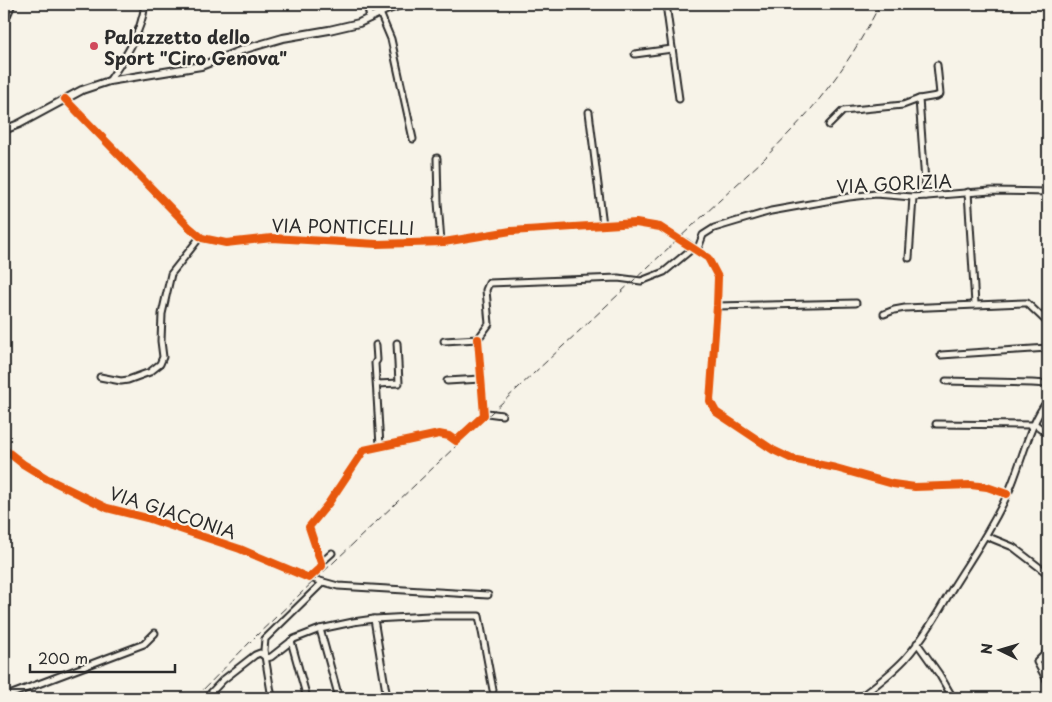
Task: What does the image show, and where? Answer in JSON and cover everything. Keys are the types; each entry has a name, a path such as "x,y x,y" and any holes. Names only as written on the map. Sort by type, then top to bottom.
{"main road":[{"path":"4,22 11,4"}],"street":[{"path":"109,81 129,52 139,33 145,4"},
{"path":"367,4 370,18"},
{"path":"4,130 19,124 82,90 109,81 201,66 242,50 283,38 359,23 404,4"},
{"path":"666,4 679,99"},
{"path":"380,13 391,39 413,139"},
{"path":"635,54 672,49"},
{"path":"830,124 843,111 903,105 919,99 937,96 940,94 937,65"},
{"name":"VIA PONTICELLI","path":"65,99 189,227 200,236 226,243 272,238 377,244 441,242 511,231 636,223 660,227 675,236"},
{"path":"919,99 926,196"},
{"path":"590,112 603,225"},
{"path":"437,158 441,242"},
{"name":"VIA GORIZIA","path":"478,340 489,324 486,290 488,283 618,278 644,281 664,272 695,250 703,235 714,228 771,211 865,195 913,197 991,191 1048,192"},
{"path":"968,192 975,304"},
{"path":"909,258 913,197"},
{"path":"100,378 128,380 150,372 160,364 163,357 161,341 162,314 170,274 200,236"},
{"path":"685,242 708,258 718,277 718,306 710,401 716,412 773,450 792,459 851,471 893,484 915,487 987,487 1007,494"},
{"path":"718,306 856,303"},
{"path":"884,314 905,308 1027,303 1048,323"},
{"path":"444,341 478,340 484,415"},
{"path":"376,384 399,383 397,343"},
{"path":"376,345 376,384 380,446"},
{"path":"941,356 1048,348"},
{"path":"447,381 481,379"},
{"path":"946,381 1048,384"},
{"path":"859,698 886,678 907,657 986,536 1007,494 1034,425 1048,400"},
{"path":"322,563 309,527 328,504 364,450 439,434 449,436 456,441 487,412 502,415"},
{"path":"936,424 1034,425 1048,434"},
{"name":"VIA GIACONIA","path":"4,449 23,464 46,478 107,508 147,518 212,540 322,583 338,586 488,595"},
{"path":"986,536 1013,547 1048,574"},
{"path":"309,578 332,553"},
{"path":"272,698 264,644 267,636 322,583"},
{"path":"267,658 276,654 291,641 320,629 374,619 459,615 479,616 493,690"},
{"path":"374,619 387,698"},
{"path":"320,629 339,698"},
{"path":"4,697 144,644 155,633"},
{"path":"291,641 307,698"},
{"path":"917,643 953,698"},
{"path":"1048,651 1037,662 1048,682"},
{"path":"206,698 222,680 255,655 260,653 267,658"}],"railway":[{"path":"195,698 256,636 476,427 762,161 820,99 856,48 880,4"}],"cycle path":[{"path":"65,99 189,227 202,238 226,243 272,238 377,244 444,242 511,231 636,223 660,227 708,258 718,277 710,401 716,412 773,450 792,459 836,468 893,484 915,487 971,485 987,487 1007,494"},
{"path":"4,449 23,464 46,478 107,508 147,518 240,549 309,578 322,566 309,527 328,504 364,450 439,434 449,436 456,441 484,415 478,339"}],"place":[{"name":"Palazzetto dello Sport \"Ciro Genova\"","path":"94,46"}]}
